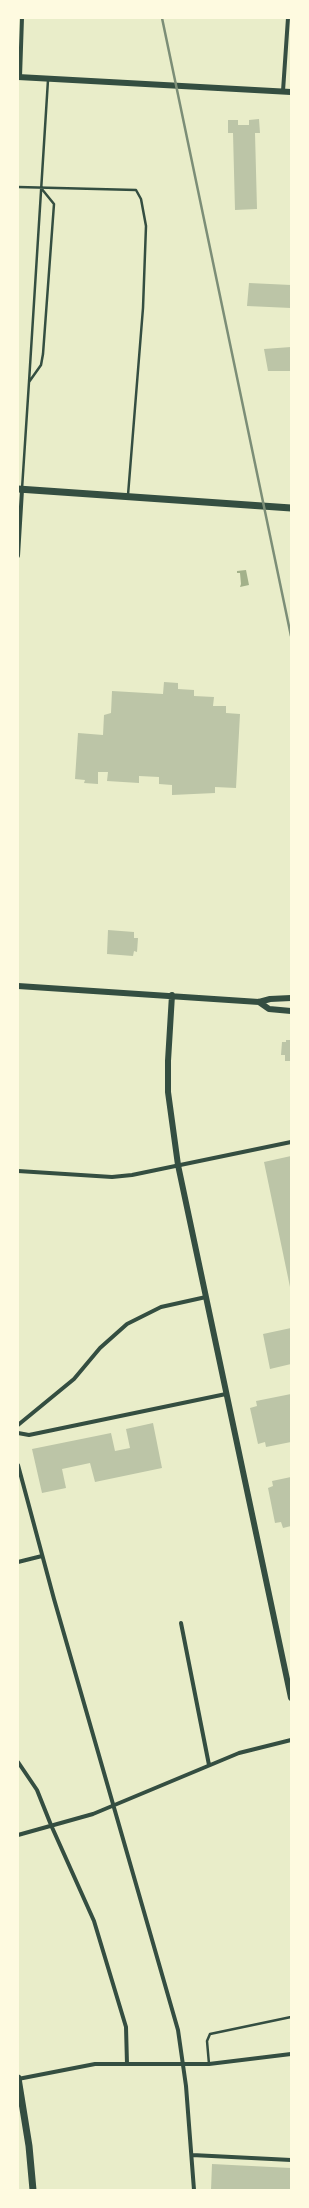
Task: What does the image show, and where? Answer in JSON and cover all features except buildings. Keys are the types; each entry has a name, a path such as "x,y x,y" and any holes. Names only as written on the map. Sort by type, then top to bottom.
{"main road":[{"path":"20,489 291,508"},
{"path":"18,2079 29,2146 33,2190"}],"street":[{"path":"22,18 19,77 291,92"},
{"path":"283,91 288,18"},
{"path":"18,556 20,489"},
{"path":"18,986 172,995 259,1002 270,999 291,998"},
{"path":"172,995 168,1061 168,1092 178,1165 291,1698"},
{"path":"259,1002 269,1009 291,1011"},
{"path":"18,1171 112,1177 132,1175 291,1142"},
{"path":"18,1425 74,1379 100,1348 127,1324 161,1307 206,1297"},
{"path":"18,1433 29,1435 226,1394"},
{"path":"18,1465 42,1556 174,2012 183,2064 194,2190"},
{"path":"18,1562 42,1556"},
{"path":"181,1623 209,1765"},
{"path":"18,1835 93,1814 209,1765 252,1749 291,1740"},
{"path":"18,1762 37,1790 94,1921 126,2027 127,2064"},
{"path":"18,2079 95,2064 209,2064 291,2054"},
{"path":"192,2155 291,2160"}],"lane":[{"path":"20,489 29,382 48,79"},
{"path":"18,187 136,190 141,199 146,226 143,308 128,497"},
{"path":"29,382 41,365 43,354 54,204 41,188"},
{"path":"209,2064 207,2041 210,2034 291,2017"}],"shaded area":[{"path":"246,570 249,585 240,587 240,573 237,573 237,571"}],"railway":[{"path":"162,18 291,636"}]}
